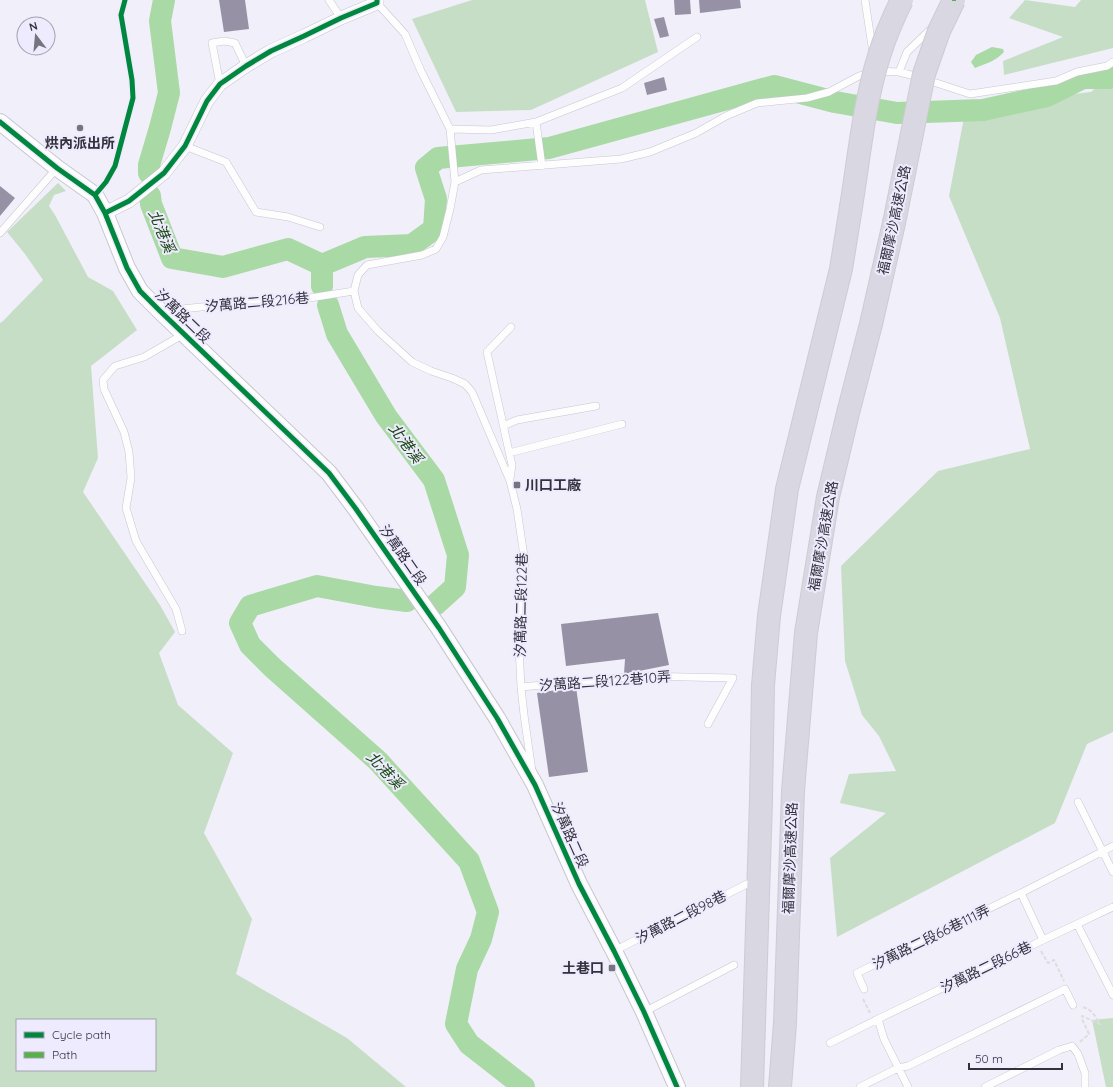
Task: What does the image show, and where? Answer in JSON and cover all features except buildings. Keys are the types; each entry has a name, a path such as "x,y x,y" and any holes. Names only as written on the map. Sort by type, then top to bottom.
{"highway":[{"path":"752,1087 752,1047 761,808 763,685 769,616 787,490 841,269 868,95 879,56 902,0"},
{"name":"福爾摩沙高速公路","path":"780,1087 785,1023 792,791 806,633 828,497 871,324 894,223 924,74 939,31 955,0"}],"street":[{"path":"105,213 129,201 164,173 185,146 207,101 220,84 246,66 272,51 377,1"},
{"name":"汐萬路二段","path":"0,122 57,168 95,194 105,213 127,268 140,290 329,473 356,509 439,628 497,718 535,784 579,884 644,1012 678,1087"}],"lane":[{"path":"329,0 340,18"},
{"path":"864,0 876,71"},
{"path":"899,72 906,52 930,30 955,0"},
{"path":"354,291 358,275 367,265 422,255 436,249 443,237 455,182 450,128 421,71 405,34 377,1"},
{"path":"450,128 491,130 536,122 622,88 697,37"},
{"path":"220,84 212,43 224,41 235,43 246,66"},
{"path":"455,182 482,170 621,160 650,152 696,133 726,116 757,103 807,98 829,92 859,76 876,71 899,72 970,94 1056,81 1077,72 1107,66 1113,62"},
{"path":"536,122 542,166"},
{"path":"185,146 226,162 256,212 288,217 320,227"},
{"path":"0,232 57,168"},
{"name":"汐萬路二段216巷","path":"160,311 211,306 244,300 290,301 354,291"},
{"name":"汐萬路二段122巷","path":"354,291 358,308 378,331 412,362 430,371 452,378 464,384 472,392 510,481 517,509 525,563 521,582 518,627 524,715 535,784"},
{"path":"510,481 512,465 486,352 511,327"},
{"path":"182,631 176,609 136,541 126,508 131,478 129,452 124,432 104,389 103,380 115,366 144,357 184,334"},
{"path":"503,426 517,420 596,406"},
{"path":"509,453 622,424"},
{"name":"汐萬路二段122巷10弄","path":"521,687 640,676 733,678 708,724"},
{"path":"1078,802 1113,872"},
{"path":"1020,893 1113,846"},
{"name":"汐萬路二段98巷","path":"614,951 747,884"},
{"name":"汐萬路二段66巷","path":"830,1043 1040,941 1020,893"},
{"name":"汐萬路二段66巷111弄","path":"864,990 857,973 1020,893"},
{"path":"1040,941 1113,907"},
{"path":"1077,924 1113,995"},
{"path":"644,1012 734,965"},
{"path":"860,1087 898,1068 908,1066 1065,989 1073,1005"},
{"path":"876,1020 908,1087"},
{"path":"985,1087 1059,1050 1072,1046 1078,1054 1086,1073 1085,1087"}],"path":[{"path":"1040,941 1048,963 1054,960 1064,981 1065,989"},
{"path":"864,990 863,999 876,1020"},
{"path":"1073,1005 1085,1008 1094,1013 1100,1024 1082,1016 1089,1034 1080,1042 1081,1047 1078,1054"}],"shaded area":[{"path":"472,0 645,0 658,52 531,110 456,112 412,19"},
{"path":"1025,0 1075,7 1081,0 1113,0 1113,48 1004,75 1003,61 1063,37 1009,18"},
{"path":"992,47 1003,49 1004,52 994,60 975,68 971,62 976,55"},
{"path":"1113,72 1113,732 1087,744 1055,823 837,937 830,858 886,813 840,803 849,774 896,771 879,736 862,715 845,661 841,566 938,471 1030,449 1000,318 949,196 966,107 1091,92"},
{"path":"58,183 66,191 54,195 49,206 88,277 113,291 137,330 91,366 98,458 83,492 160,605 175,632 159,653 178,705 233,753 204,833 252,919 236,974 347,1038 406,1087 0,1087 0,323 43,280 7,232"},
{"path":"1113,1018 1113,1087 1106,1087 1092,1020"}],"waterway":[{"name":"北港溪","path":"149,173 149,165 169,93 160,21 164,0"},
{"path":"322,265 365,247 412,245 434,229 436,199 426,168 438,158 549,148 774,86 835,102 897,113 983,110 1047,96 1083,78 1109,78 1113,74"},
{"name":"北港溪","path":"150,196 151,204 172,258 223,267 288,249 322,265 322,286"},
{"name":"北港溪","path":"328,305 337,334 386,416 434,480 458,555 455,587 435,605"},
{"name":"北港溪","path":"407,601 317,586 250,606 240,623 250,645 272,667 378,761 469,861 488,912 481,939 467,969 456,1024 469,1044 524,1087"}],"cycle path":[{"path":"95,195 106,182 115,166 133,98 132,80 121,15 125,0"},
{"path":"105,213 129,201 164,173 185,146 207,101 220,84 271,51 377,3 377,0"},
{"path":"0,122 57,168 95,195 105,213 127,268 140,291 329,473 356,509 439,628 497,718 535,785 579,884 644,1012 677,1087"}],"place":[{"name":"烘內派出所","path":"80,128"},
{"name":"川口工廠","path":"517,485"},
{"name":"土巷口","path":"612,968"}]}
